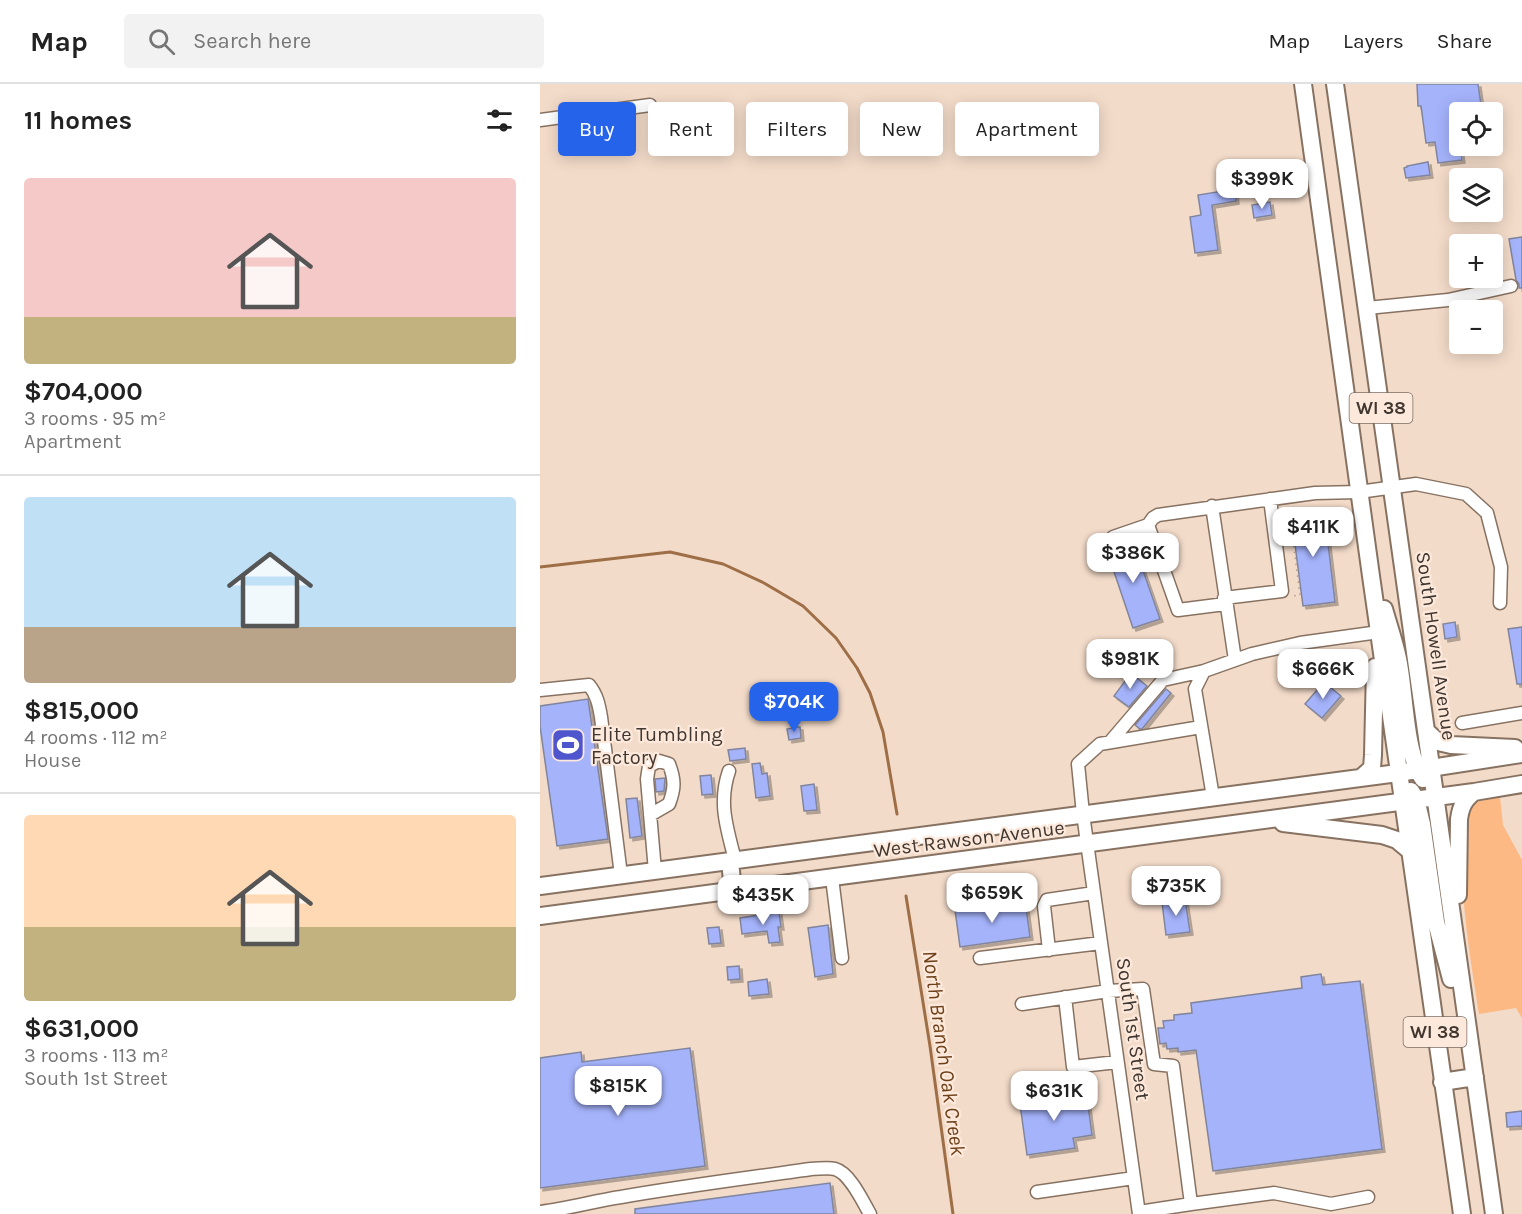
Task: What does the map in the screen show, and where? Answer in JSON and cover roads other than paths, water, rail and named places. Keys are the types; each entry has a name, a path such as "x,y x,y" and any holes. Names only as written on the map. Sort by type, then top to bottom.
{"main road":[{"name":"WI 38","path":"1303,84 1371,576 1368,616 1375,632 1398,773 1409,800 1409,850 1462,1214"},
{"name":"South Howell Avenue","path":"1335,84 1427,732 1425,770 1436,797 1494,1214"},
{"path":"1366,542 1399,663 1410,741 1425,770"},
{"path":"1361,778 1372,768 1375,632"},
{"path":"1427,732 1438,742 1450,745 1522,748"},
{"name":"West Rawson Avenue","path":"540,886 1425,770 1522,754"},
{"name":"West Rawson Avenue","path":"540,916 1522,784"},
{"path":"1457,958 1463,939 1457,890 1459,819 1465,799 1474,792"},
{"path":"1409,800 1422,824 1436,922 1455,992 1467,1023"},
{"path":"1258,820 1382,835 1397,840 1409,850"},
{"path":"732,861 733,891"},
{"path":"1442,1082 1475,1077"}],"street":[{"path":"540,120 648,105"},
{"path":"1366,308 1448,300 1511,286"},
{"path":"1113,537 1148,525 1158,514 1315,493 1359,492 1416,484 1466,494 1487,513 1501,567 1500,603"},
{"path":"1148,525 1178,610 1282,591 1270,499"},
{"path":"1212,506 1235,660"},
{"path":"1110,742 1163,680 1204,671 1252,654 1300,643 1375,632"},
{"path":"1204,671 1195,689 1213,797"},
{"path":"540,690 589,685 598,700 621,875"},
{"path":"1462,723 1522,713"},
{"path":"1110,742 1201,727"},
{"name":"South 1st Street","path":"1110,742 1100,744 1078,764 1087,844 1139,1213"},
{"path":"729,771 724,785 723,802 732,861"},
{"path":"650,815 655,871"},
{"path":"832,878 842,958"},
{"path":"1049,950 1044,906 1047,900 1094,893"},
{"path":"980,958 1101,943"},
{"path":"1022,1004 1108,991 1143,989 1154,1064 1173,1066 1191,1204"},
{"path":"1065,997 1073,1067 1117,1062"},
{"path":"540,1212 670,1188 811,1169 835,1169 843,1173 855,1188 870,1214"},
{"path":"1037,1192 1134,1178"},
{"path":"1139,1213 1274,1193 1331,1204 1368,1197"}],"waterway":[{"name":"North Branch Oak Creek","path":"540,567 670,552 723,564 764,583 803,606 836,638 857,668 870,693 883,732 897,814"},
{"name":"North Branch Oak Creek","path":"906,896 930,1046 953,1214"}],"place":[{"name":"Elite Tumbling Factory","path":"568,745"}]}
